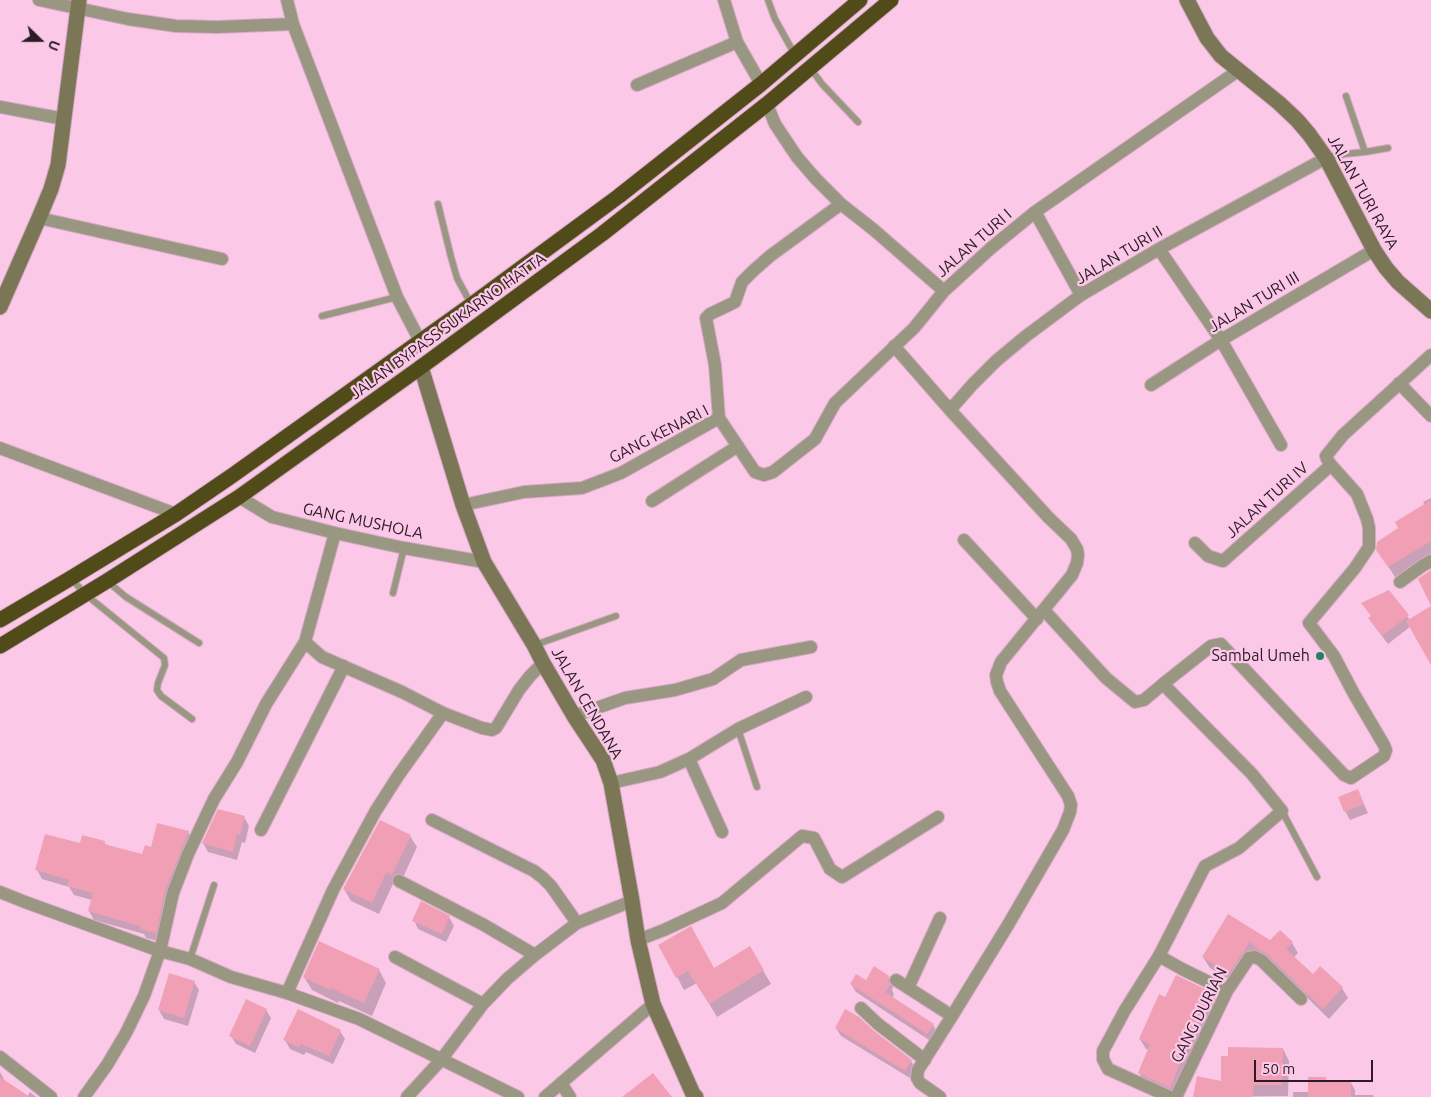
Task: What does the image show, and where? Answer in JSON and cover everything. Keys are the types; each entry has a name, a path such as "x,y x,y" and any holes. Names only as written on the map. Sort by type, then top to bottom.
{"highway":[{"name":"JALAN BYPASS SUKARNO HATTA","path":"0,620 176,514 234,475 471,305 619,196 761,84 860,0"},
{"name":"JALAN BYPASS SUKARNO HATTA","path":"0,646 239,497 422,367 602,234 767,104 891,0"}],"street":[{"path":"39,0 78,4 128,19 176,26 217,27 293,24"},
{"path":"287,0 293,24 397,297 420,341"},
{"path":"724,0 737,42 761,84"},
{"name":"JALAN TURI RAYA","path":"1187,0 1207,38 1221,56 1297,120 1309,134 1326,158 1374,250 1386,268 1398,282 1431,311"},
{"path":"0,307 39,218 58,164 78,4"},
{"path":"637,85 737,42"},
{"name":"JALAN TURI I","path":"767,104 775,124 796,157 816,180 841,204 944,291 990,248 1035,212 1239,70"},
{"path":"0,107 64,119"},
{"name":"JALAN TURI II","path":"950,410 996,361 1081,295 1159,249 1326,158"},
{"path":"718,418 715,365 706,318 710,314 735,302 742,282 753,271 770,256 841,204"},
{"path":"1035,212 1081,295"},
{"path":"39,218 222,259"},
{"path":"1159,249 1221,340 1281,445"},
{"name":"JALAN TURI III","path":"1151,384 1221,340 1374,250"},
{"name":"GANG KENARI I","path":"463,506 524,492 582,488 621,473 718,418 754,472 764,475 774,472 815,439 835,403 914,328 944,291"},
{"path":"894,346 950,410 1071,540 1077,549 1077,563 1072,576 1001,662 997,670 997,682 1000,691 1068,796 1071,805 1070,812 1048,856 918,1070 918,1081 940,1097"},
{"name":"JALAN TURI IV","path":"1195,543 1208,556 1223,561 1331,465 1326,459 1327,454 1343,436 1431,355"},
{"name":"JALAN CENDANA","path":"422,367 463,506 484,562 574,716 604,760 611,783 638,940 653,1004 696,1097"},
{"path":"1399,384 1431,416"},
{"path":"652,501 738,446"},
{"path":"0,448 176,514"},
{"path":"964,540 1106,678 1135,702 1144,700 1211,646 1221,644 1344,775 1351,778 1384,756 1386,750 1334,656 1309,623 1355,568 1369,547 1369,528 1357,494 1331,465"},
{"name":"GANG MUSHOLA","path":"239,497 272,517 404,548 484,562"},
{"path":"84,1097 107,1065 126,1033 144,996 160,951 173,893 188,854 214,799 237,762 266,704 305,642 335,533"},
{"path":"1400,582 1431,561"},
{"path":"305,642 322,657 402,692 443,713 482,728 494,730 519,690 543,663"},
{"path":"574,716 625,698 675,690 713,680 741,660 811,647"},
{"path":"261,830 344,666"},
{"path":"1163,684 1252,774 1282,811 1239,848 1205,866 1159,956 1125,1010 1103,1051 1102,1056 1106,1066 1112,1072 1170,1097"},
{"path":"611,783 660,772 689,759 738,729 806,697"},
{"path":"287,993 333,890 375,812 443,713"},
{"path":"689,759 722,832"},
{"path":"638,940 664,930 722,902 802,836 814,838 830,869 842,876 938,817"},
{"path":"432,820 539,874 551,886 577,923"},
{"path":"399,881 484,925 535,955"},
{"path":"0,892 160,951 190,959 231,977 287,993 359,1019 518,1097"},
{"path":"407,1097 441,1060 483,1004 507,979 577,923 632,901"},
{"path":"908,988 940,918"},
{"path":"1159,956 1227,991"},
{"path":"395,957 483,1004"},
{"name":"GANG DURIAN","path":"1176,1097 1227,991 1247,959 1252,957 1261,960 1301,999"},
{"path":"896,980 952,1016"},
{"path":"545,1097 653,1004"},
{"path":"861,1008 878,1024 925,1060"},
{"path":"0,1057 51,1097"},
{"path":"561,1083 570,1097"}],"lane":[{"path":"768,0 775,19 795,56"},
{"path":"810,68 822,84 858,122"},
{"path":"1346,96 1365,152"},
{"path":"1326,158 1388,148"},
{"path":"438,204 457,278 471,305"},
{"path":"322,316 397,297"},
{"path":"393,593 404,548"},
{"path":"71,578 85,594 164,658 165,665 157,690 161,696 192,719"},
{"path":"107,581 126,597 199,643"},
{"path":"534,645 616,616"},
{"path":"738,729 757,787"},
{"path":"1282,811 1316,877"},
{"path":"190,959 214,886"}],"building":[{"path":"1431,500 1431,541 1388,567 1376,550 1377,542 1398,528 1395,522"},
{"path":"1431,570 1431,606 1418,579"},
{"path":"1389,590 1409,615 1382,636 1368,618 1371,616 1361,603"},
{"path":"1431,606 1431,665 1406,621"},
{"path":"1358,789 1364,804 1344,812 1338,797"},
{"path":"218,809 245,816 240,835 237,834 233,852 202,843"},
{"path":"380,820 411,835 392,875 386,873 372,903 343,889"},
{"path":"157,823 189,831 165,890 156,933 140,929 140,926 88,911 93,893 67,886 69,880 35,870 45,834 80,843 82,835 105,841 104,844 142,854 145,845 151,847"},
{"path":"421,901 450,916 442,934 412,921"},
{"path":"1228,914 1270,940 1280,930 1293,942 1286,949 1313,974 1320,966 1343,987 1323,1009 1267,954 1250,942 1229,973 1202,957"},
{"path":"691,926 714,968 750,946 764,970 709,1004 688,971 676,978 658,945"},
{"path":"319,941 380,969 364,1003 303,977"},
{"path":"874,966 889,976 890,985 885,992 934,1024 927,1034 850,984 856,974 866,980"},
{"path":"169,973 195,981 184,1018 158,1010"},
{"path":"1176,975 1213,993 1177,1060 1181,1061 1170,1088 1138,1073 1150,1044 1139,1039 1159,994 1165,997"},
{"path":"246,999 267,1009 250,1046 229,1036"},
{"path":"298,1009 341,1030 329,1056 301,1044 299,1047 283,1040"},
{"path":"845,1009 859,1017 912,1060 905,1071 835,1028"},
{"path":"1228,1047 1283,1048 1282,1085 1254,1085 1252,1097 1193,1097 1197,1076 1221,1081 1221,1056 1228,1056"},
{"path":"653,1073 672,1097 622,1097"},
{"path":"0,1077 30,1097 0,1097"},
{"path":"1308,1077 1326,1077 1326,1080 1351,1080 1351,1097 1308,1097"}],"place":[{"name":"Sambal Umeh","path":"1320,656"}]}
